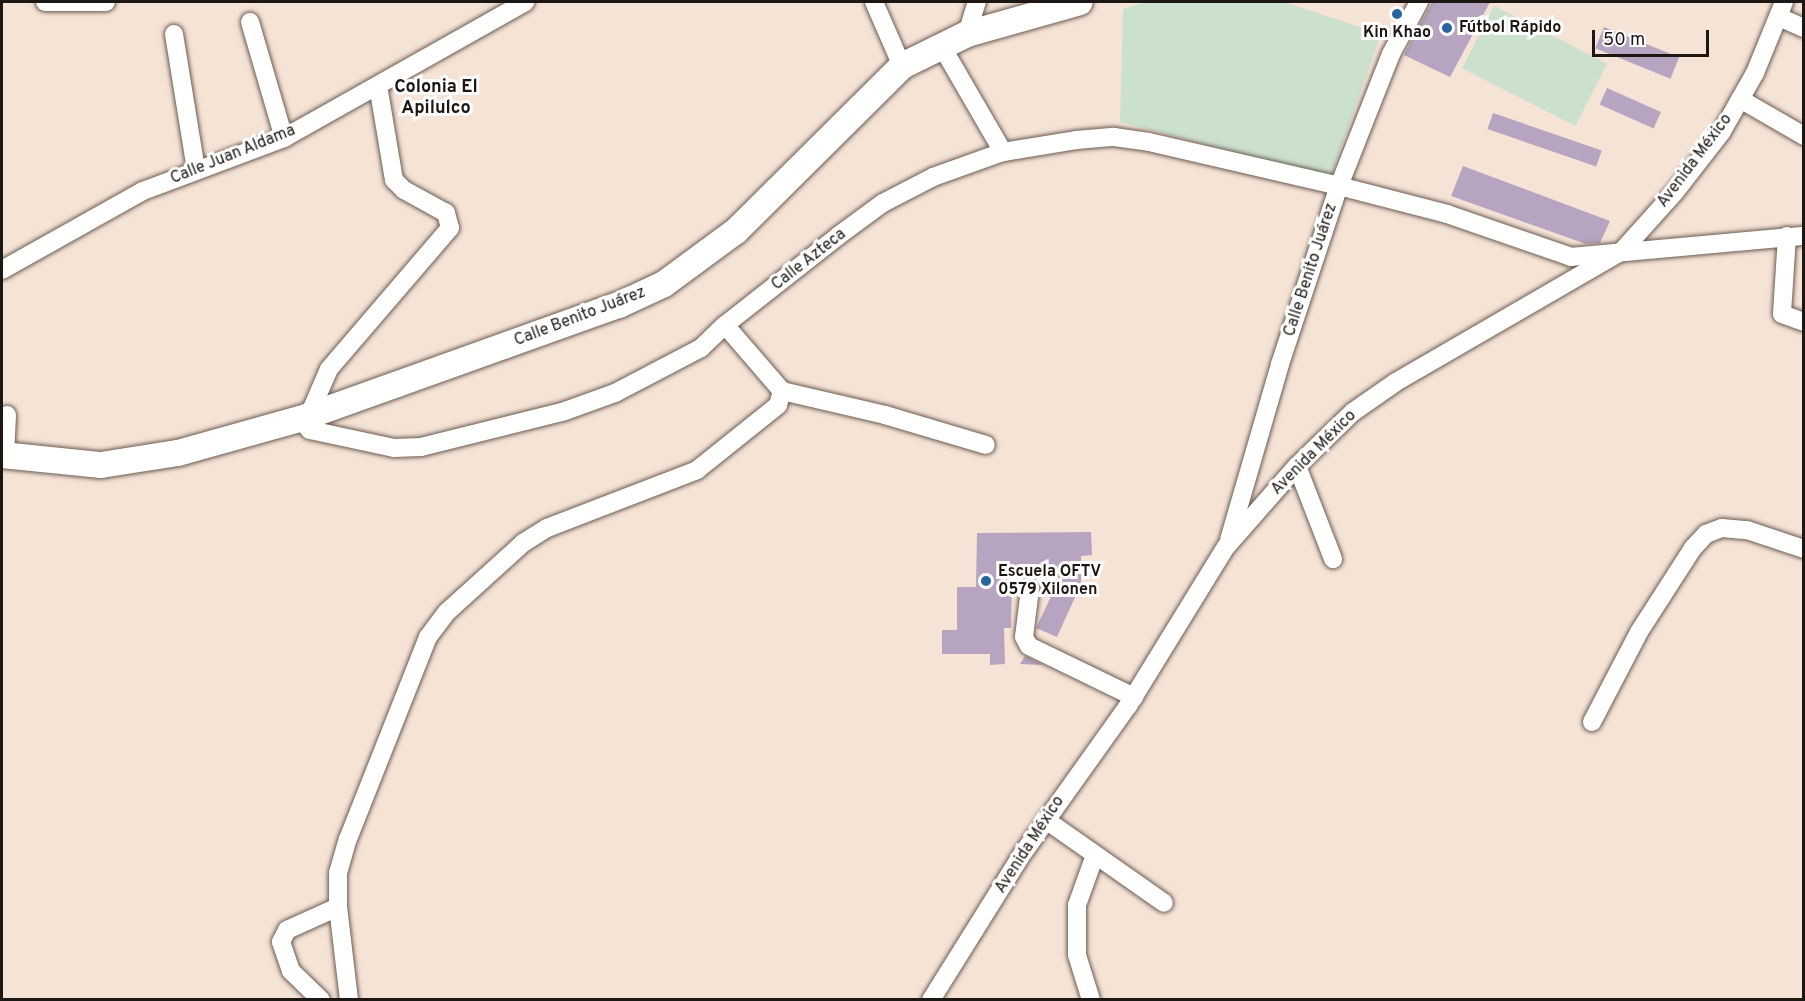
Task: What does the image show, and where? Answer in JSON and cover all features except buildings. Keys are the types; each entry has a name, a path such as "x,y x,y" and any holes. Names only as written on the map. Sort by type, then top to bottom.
{"main road":[{"name":"Calle Benito Juárez","path":"3,455 101,465 140,461 304,417 570,324 664,284 736,231 902,66 967,34 1080,2"}],"street":[{"path":"45,2 106,2"},
{"name":"Calle Juan Aldama","path":"2,270 143,190 284,138 525,2"},
{"path":"874,2 902,66"},
{"path":"967,34 977,2"},
{"name":"Calle Benito Juárez","path":"1226,548 1280,364 1339,186 1391,54 1419,2"},
{"path":"1782,9 1803,28"},
{"name":"Avenida México","path":"931,999 1046,820 1134,697 1226,548 1297,466 1353,412 1396,382 1622,251 1676,192 1721,133 1740,99 1782,9"},
{"path":"250,22 284,138"},
{"path":"174,34 196,170"},
{"path":"941,45 1003,152"},
{"path":"304,417 328,369 450,228 446,213 404,190 394,180 378,85"},
{"path":"1740,99 1803,136"},
{"name":"Calle Azteca","path":"304,417 310,430 394,448 421,447 565,411 615,393 701,348 725,325 883,203 933,177 1003,152 1114,137 1149,141 1447,214 1571,257 1590,258 1622,251 1795,236"},
{"path":"1795,236 1782,314 1803,322"},
{"path":"725,325 782,391 885,415 986,445"},
{"path":"349,999 338,907 338,873 348,840 415,663 447,612 499,562 546,528 678,479 706,464 778,405 782,391"},
{"path":"3,455 7,415"},
{"path":"1297,466 1332,559"},
{"path":"1592,723 1639,632 1693,548 1706,534 1722,528 1747,530 1803,549"},
{"path":"1029,589 1024,636 1029,646 1134,697"},
{"path":"1046,820 1164,903"},
{"path":"1091,999 1077,955 1077,905 1095,855"},
{"path":"321,999 291,971 281,942 287,930 338,907"}],"green space":[{"path":"1146,2 1284,2 1381,34 1331,176 1120,122 1123,9"},
{"path":"1494,6 1607,64 1575,126 1462,68"}],"place":[{"name":"Kin Khao","path":"1397,14"},
{"name":"Fútbol Rápido","path":"1447,28"},
{"name":"Escuela OFTV 0579 Xilonen","path":"986,581"}],"district":[{"name":"Colonia El Apilulco","path":"436,100"}]}
